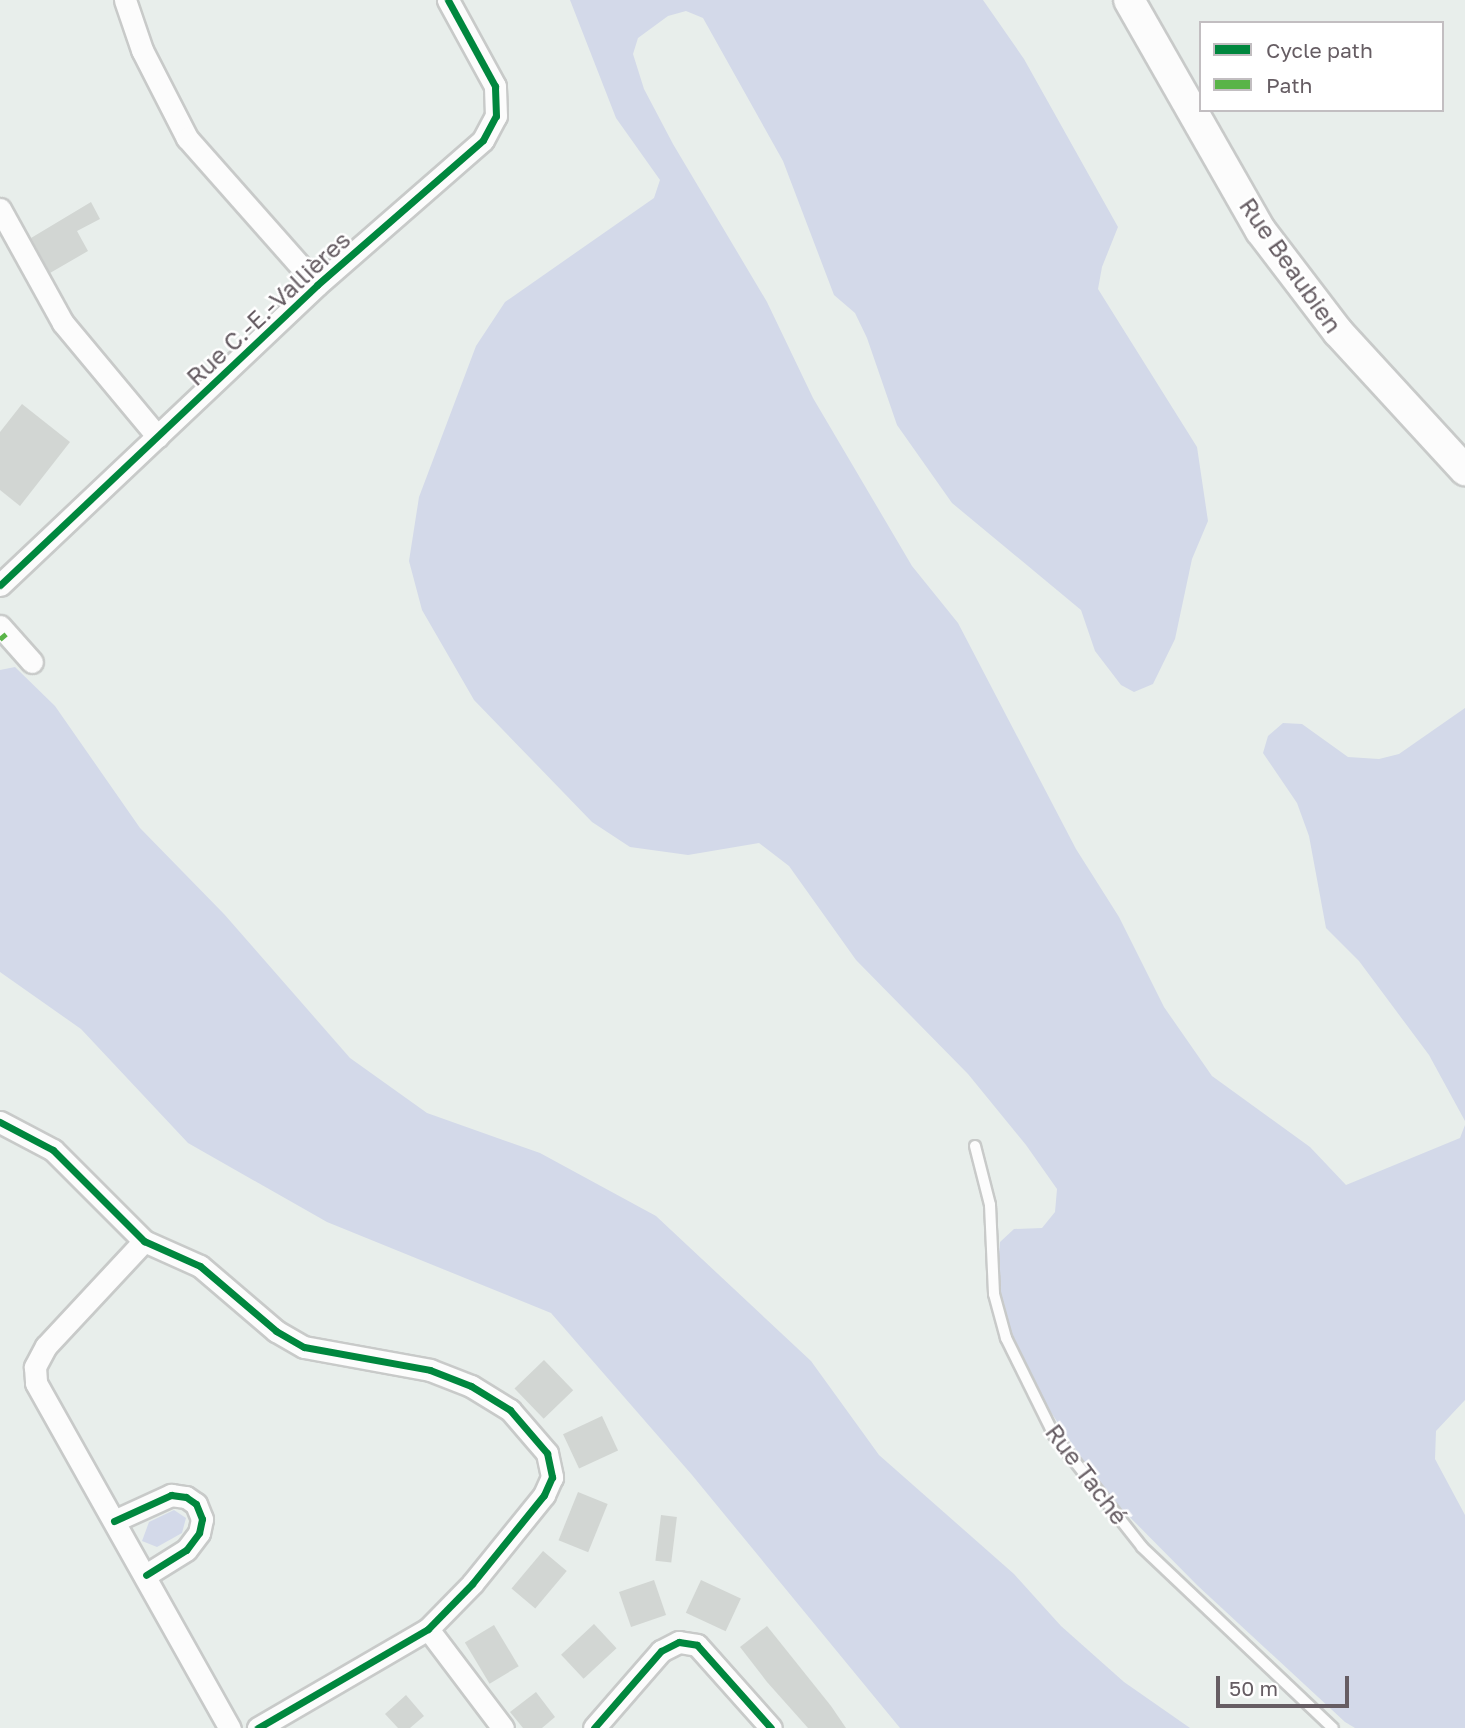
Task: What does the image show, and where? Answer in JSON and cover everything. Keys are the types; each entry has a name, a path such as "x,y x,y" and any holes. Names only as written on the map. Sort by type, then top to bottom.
{"main road":[{"name":"Rue Beaubien","path":"1129,0 1261,231 1338,332 1465,470"}],"street":[{"path":"125,0 146,61 187,138 317,285"},
{"name":"Rue C.-E.-Vallières","path":"0,585 317,285 483,140 492,126 499,102 495,86 449,0"},
{"path":"0,209 63,323 158,437"},
{"path":"0,626 32,662"},
{"path":"0,1122 52,1150 144,1241 200,1265 276,1331 304,1347 430,1370 471,1386 510,1410 547,1453 552,1477 544,1495 472,1584 428,1629 258,1728"},
{"path":"144,1241 46,1346 35,1367 36,1383 230,1728"},
{"path":"114,1521 171,1495 186,1497 196,1504 202,1519 199,1533 186,1550 146,1576"},
{"path":"428,1629 503,1728"},
{"path":"594,1728 662,1651 678,1642 697,1645 771,1728"}],"lane":[{"name":"Rue Taché","path":"975,1146 990,1205 994,1294 1000,1316 1031,1394 1054,1435 1142,1547 1333,1728"}],"shaded area":[{"path":"570,0 983,0 1024,59 1118,227 1102,267 1098,289 1197,447 1208,521 1192,559 1175,639 1153,684 1134,692 1121,685 1095,651 1081,610 952,503 897,425 867,338 855,313 834,295 783,161 703,18 686,11 668,16 638,38 633,54 644,89 673,144 767,302 813,398 912,566 958,623 1076,849 1119,917 1164,1007 1212,1076 1310,1147 1346,1185 1460,1138 1465,1125 1465,1400 1436,1431 1435,1459 1465,1515 1465,1728 1355,1728 1345,1722 1198,1586 1103,1490 1038,1393 1002,1315 997,1274 1000,1242 1014,1229 1042,1228 1055,1212 1057,1189 1026,1145 968,1074 856,960 789,866 759,843 688,855 630,847 592,822 474,700 422,610 409,561 419,497 476,346 505,302 654,198 660,180 616,118"},
{"path":"15,667 55,706 140,828 224,914 350,1058 427,1113 540,1153 656,1216 811,1361 879,1455 1014,1574 1061,1626 1124,1682 1190,1728 900,1728 692,1475 551,1313 327,1222 188,1143 81,1029 0,972 0,670"},
{"path":"1465,708 1465,1121 1429,1055 1359,961 1326,928 1309,836 1297,803 1263,753 1268,736 1283,723 1302,724 1348,757 1379,759 1399,754"},
{"path":"174,1510 186,1518 182,1533 157,1547 142,1541 149,1522"}],"building":[{"path":"91,202 100,219 77,231 88,251 50,273 31,238"},
{"path":"22,404 70,442 20,506 0,490 0,432"},
{"path":"544,1360 573,1390 544,1419 515,1388"},
{"path":"602,1416 618,1450 579,1469 563,1434"},
{"path":"578,1492 608,1504 588,1552 559,1540"},
{"path":"661,1515 677,1517 671,1563 655,1561"},
{"path":"543,1551 567,1571 535,1608 512,1589"},
{"path":"654,1580 666,1615 631,1627 619,1592"},
{"path":"701,1580 741,1599 726,1631 686,1613"},
{"path":"594,1624 617,1648 584,1679 561,1655"},
{"path":"494,1625 519,1666 490,1684 465,1643"},
{"path":"767,1626 846,1728 808,1728 767,1682 740,1647"},
{"path":"536,1692 555,1717 542,1728 523,1728 510,1712"},
{"path":"406,1695 424,1716 410,1728 398,1728 385,1714"}],"marked path":[{"path":"0,639 6,634"}],"cycle path":[{"path":"0,585 317,285 483,140 496,116 495,86 448,0"},
{"path":"0,1122 53,1150 144,1241 200,1266 276,1331 304,1347 430,1370 471,1386 510,1410 547,1453 552,1477 544,1495 472,1584 428,1629 258,1728"},
{"path":"114,1521 171,1495 186,1497 196,1504 202,1519 199,1533 186,1550 146,1575"},
{"path":"594,1728 661,1651 679,1642 697,1645 771,1728"}]}
